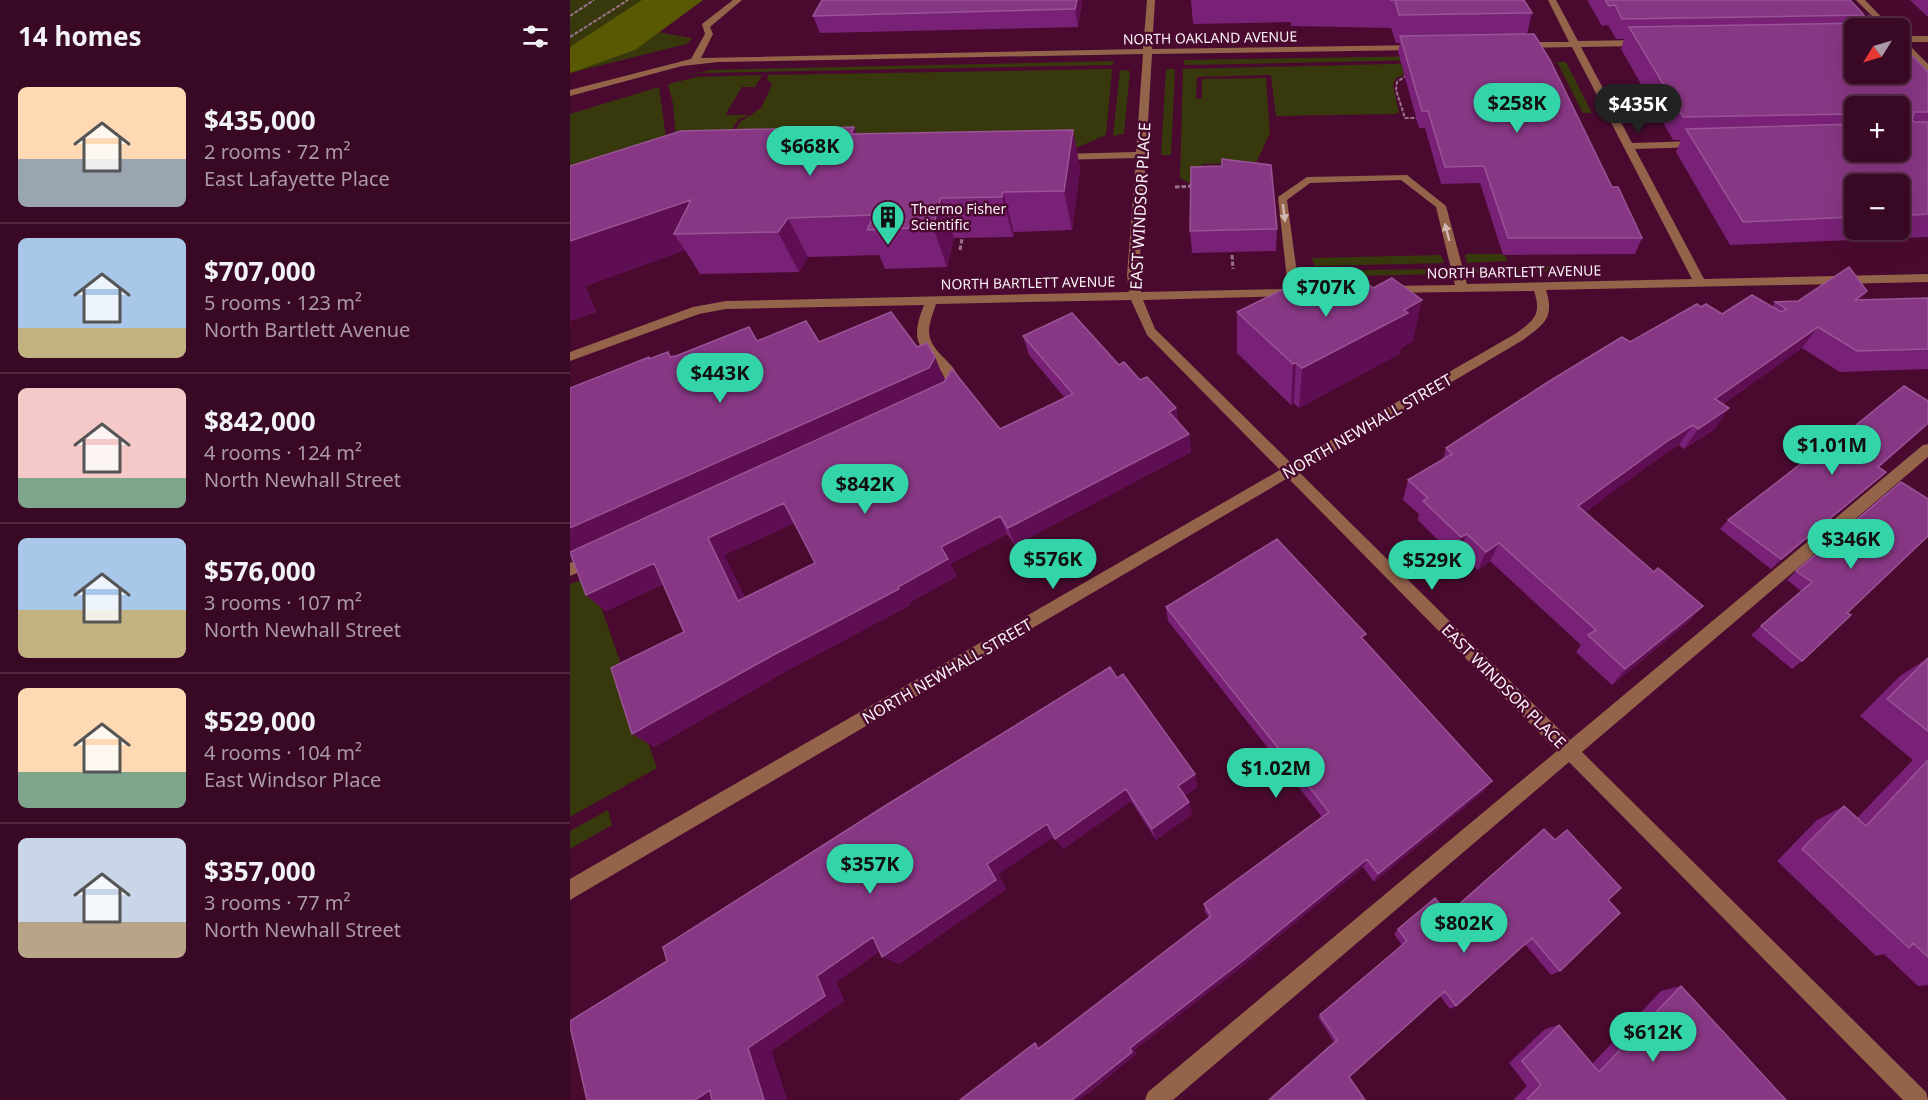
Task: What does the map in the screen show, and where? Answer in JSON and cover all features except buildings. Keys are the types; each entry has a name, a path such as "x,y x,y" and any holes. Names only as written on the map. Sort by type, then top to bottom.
{"street":[{"path":"695,62 709,34 705,26 738,0"},
{"name":"EAST WINDSOR PLACE","path":"1151,0 1133,275 1134,296 1140,315 1151,332 1918,1100"},
{"path":"1552,0 1700,283"},
{"path":"1860,0 1878,18"},
{"path":"1910,39 1928,39"},
{"path":"1510,46 1654,43"},
{"name":"NORTH OAKLAND AVENUE","path":"570,93 695,62 730,59 1427,47"},
{"path":"1910,50 1928,69"},
{"path":"1628,146 1711,144"},
{"path":"1047,157 1142,155"},
{"path":"1294,292 1282,199 1306,180 1403,177 1441,206 1462,288"},
{"name":"NORTH BARTLETT AVENUE","path":"570,357 697,310 726,305 1928,278"},
{"name":"NORTH NEWHALL STREET","path":"570,890 1519,337 1538,323 1545,306 1539,287"},
{"path":"931,300 923,333 924,341 951,373 955,383 954,390 946,396"},
{"path":"1156,1100 1928,449"},
{"path":"570,570 600,556"}],"path":[{"path":"570,16 594,0"},
{"path":"570,37 628,0"},
{"path":"1409,74 1399,79 1396,90 1404,118 1417,118"},
{"path":"1175,187 1200,186"},
{"path":"960,250 963,233"},
{"path":"1232,255 1233,271"}],"shaded area":[{"path":"570,0 703,0 657,32 692,38 687,44 570,73"},
{"path":"642,0 703,0 635,50 570,73 570,47"},
{"path":"1430,56 1431,60 1185,65 1184,60"},
{"path":"1113,61 1113,65 699,73 668,79 711,70"},
{"path":"1557,62 1566,62 1592,113 1583,113"},
{"path":"1432,63 1396,78 1393,85 1399,113 1393,114 1276,116 1271,75 1197,77 1196,99 1202,98 1202,79 1266,78 1270,133 1256,163 1202,164 1202,184 1191,184 1180,178 1183,69"},
{"path":"1112,69 1106,135 1069,151 736,130 740,122 761,108 772,85 767,79 768,75"},
{"path":"1166,69 1175,69 1171,155 1161,155"},
{"path":"1120,70 1130,71 1124,134 1113,136"},
{"path":"762,75 755,87 742,87 725,115 749,115 739,119 731,130 677,154 673,104 668,84 697,77"},
{"path":"659,87 668,152 570,203 570,114"},
{"path":"1465,254 1502,254 1505,255 1507,261 1467,263"},
{"path":"1441,255 1444,263 1315,266 1311,258"},
{"path":"1551,266 1548,271 1471,273 1471,268"},
{"path":"1444,269 1444,274 1312,277 1311,271"},
{"path":"582,580 592,581 657,768 570,817 570,584"},
{"path":"608,810 612,825 570,849 570,831"}],"place":[{"name":"Thermo Fisher Scientific","path":"888,246"}]}
